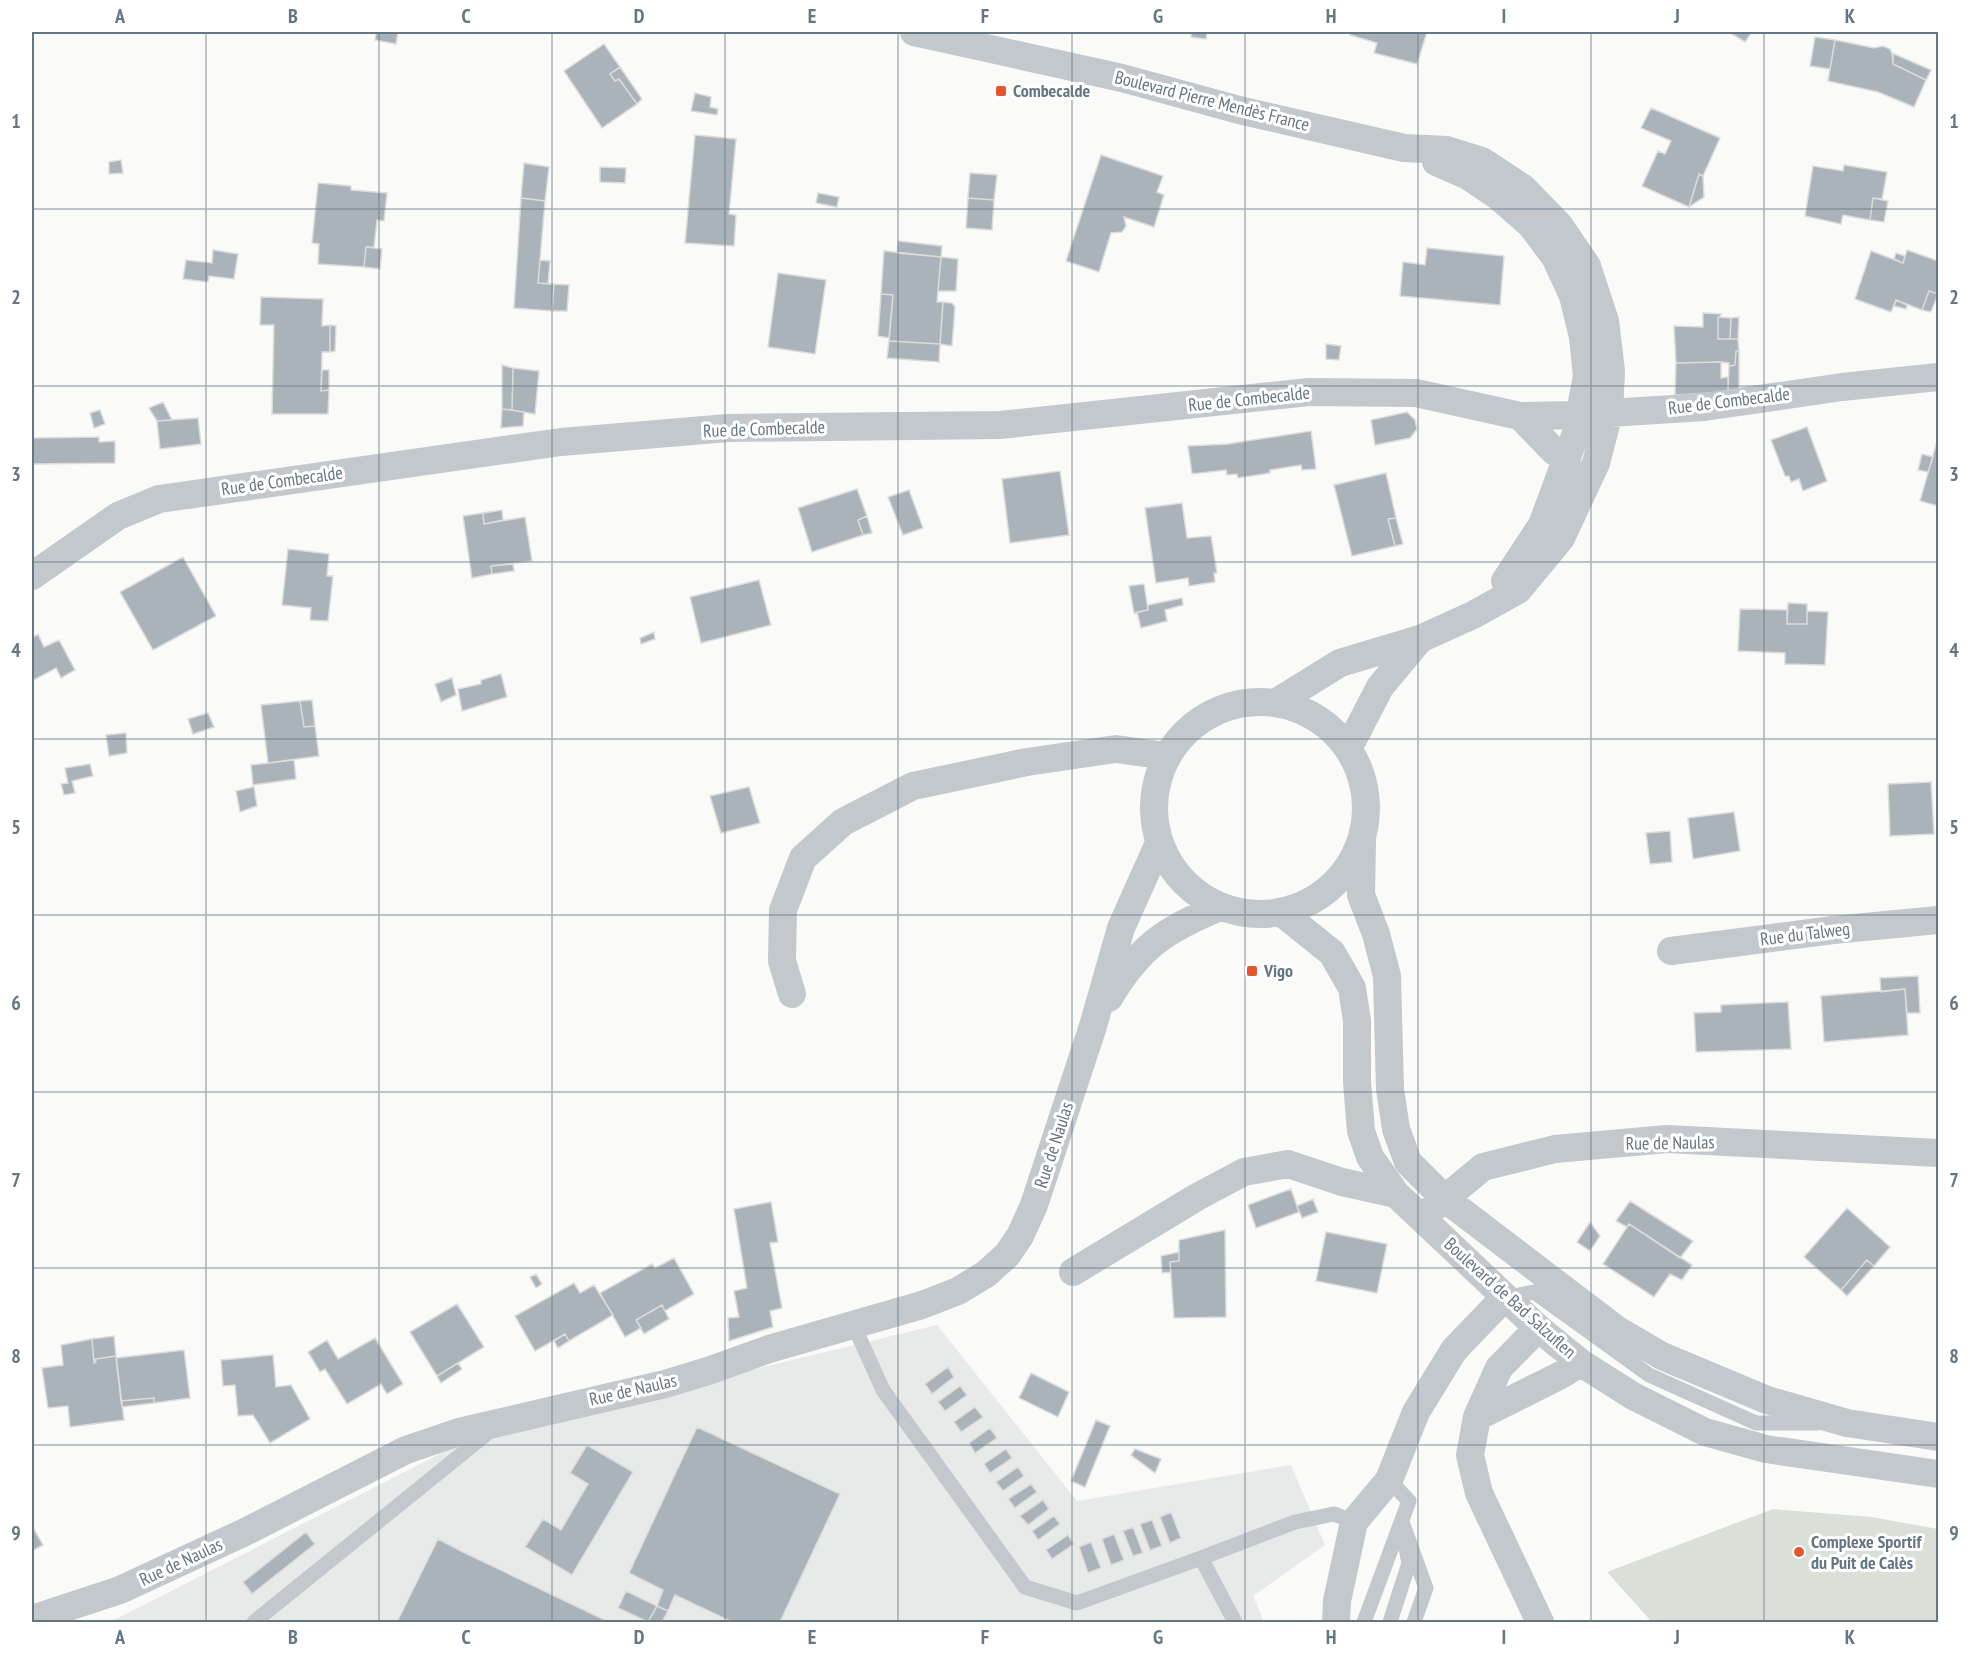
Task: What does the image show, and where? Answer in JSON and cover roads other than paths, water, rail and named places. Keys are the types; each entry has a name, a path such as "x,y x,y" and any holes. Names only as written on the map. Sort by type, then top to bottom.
{"street":[{"name":"Boulevard Pierre Mendès France","path":"914,32 1122,78 1239,110 1404,148 1447,150 1482,161 1522,188 1559,225 1587,266 1605,321 1611,371 1609,413 1596,463 1561,538 1518,590 1473,615 1420,639 1340,663 1277,702"},
{"name":"Boulevard Pierre Mendès France","path":"1404,148 1468,176 1499,197 1531,225 1555,257 1574,296 1583,337 1587,376 1576,433 1542,525 1507,578 1473,615"},
{"name":"Rue de Combecalde","path":"32,576 118,516 159,499 561,442 728,428 1000,425 1309,392 1416,393 1520,416 1578,415 1704,407 1938,376"},
{"path":"1520,416 1554,451 1567,459"},
{"name":"Boulevard Pierre Mendès France","path":"1349,747 1380,687 1420,639"},
{"path":"1248,701 1277,702 1305,710 1329,726 1349,747 1363,777 1367,809 1362,841 1344,874 1316,898 1281,912 1261,915 1240,913 1220,907 1194,892 1173,870 1159,843 1153,814 1156,785 1166,756 1187,729 1215,710 1248,701"},
{"path":"792,994 782,961 783,910 803,858 843,822 913,786 1027,762 1116,749 1166,756"},
{"name":"Boulevard de Bad Salzuflen","path":"1362,841 1361,895 1376,934 1387,976 1390,1089 1396,1129 1408,1162 1444,1198 1616,1329 1662,1356 1767,1400 1847,1423 1938,1437"},
{"name":"Rue de Naulas","path":"32,1619 120,1590 245,1532 406,1450 503,1420 665,1384 769,1349 922,1305 958,1291 986,1274 1007,1255 1020,1236 1034,1205 1093,1026 1120,928 1159,843"},
{"name":"Rue de Naulas","path":"1093,1026 1123,975 1149,946 1186,921 1220,907"},
{"name":"Boulevard de Bad Salzuflen","path":"1281,912 1332,953 1352,988 1357,1021 1357,1082 1361,1131 1370,1157 1396,1194 1538,1328 1581,1363 1633,1396 1705,1432 1766,1449 1938,1474"},
{"name":"Rue du Talweg","path":"1671,951 1833,930 1938,920"},
{"name":"Rue de Naulas","path":"1422,1218 1483,1167 1555,1149 1667,1139 1938,1153"},
{"path":"1073,1272 1197,1197 1244,1172 1288,1164 1342,1182 1396,1194"},
{"path":"1336,1623 1336,1601 1354,1522 1389,1480 1416,1412 1454,1350 1504,1298"},
{"path":"1538,1328 1498,1368 1477,1417 1470,1455 1479,1493 1540,1623"},
{"path":"1477,1417 1581,1363"}],"lane":[{"path":"1536,1268 1549,1302 1538,1328"},
{"path":"1504,1298 1534,1292 1648,1375 1756,1423 1847,1423"},
{"path":"854,1326 883,1390 1025,1587 1077,1603 1295,1522 1334,1514 1354,1522"},
{"path":"254,1623 503,1420"},
{"path":"1364,1623 1409,1501 1389,1480"},
{"path":"1390,1623 1409,1563 1402,1522"},
{"path":"1402,1522 1426,1588 1414,1623"},
{"path":"1201,1558 1235,1623"}],"place":[{"name":"Combecalde","path":"1001,91"},
{"name":"Vigo","path":"1252,971"},
{"name":"Complexe Sportif du Puit de Calès","path":"1799,1552"}]}
